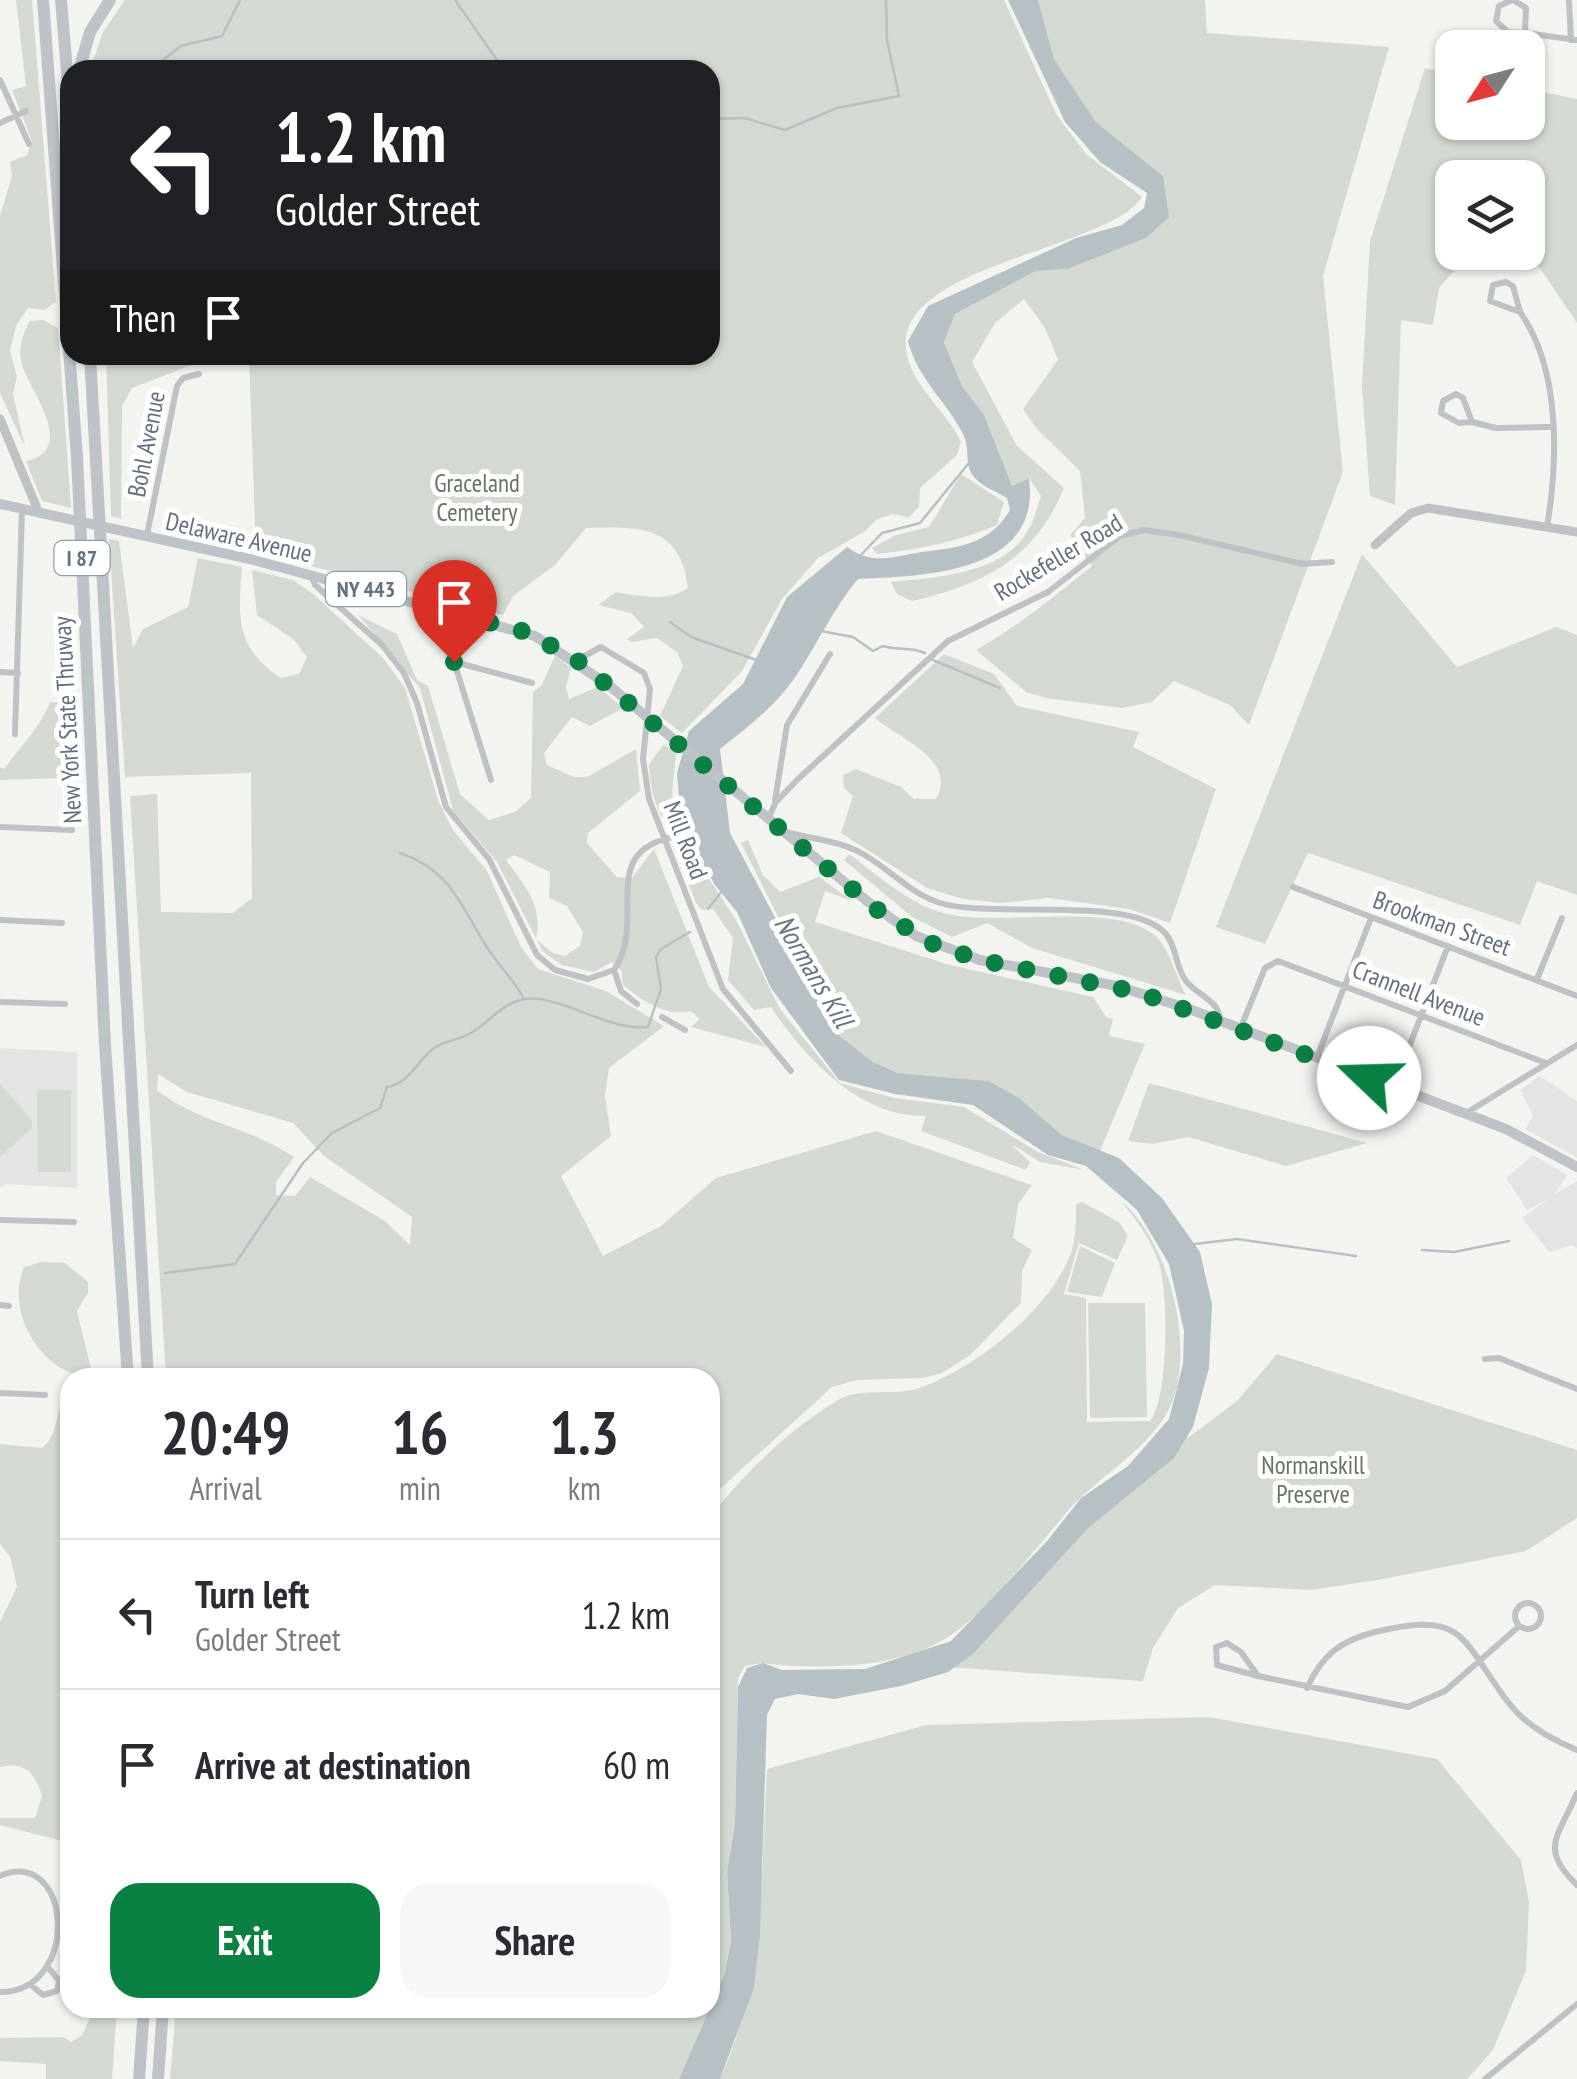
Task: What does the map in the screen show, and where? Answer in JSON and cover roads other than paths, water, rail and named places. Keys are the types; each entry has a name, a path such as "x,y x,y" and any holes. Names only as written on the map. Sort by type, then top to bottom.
{"highway":[{"name":"New York State Thruway","path":"41,0 60,231"},
{"path":"61,0 66,60"},
{"path":"82,60 90,32 110,0"},
{"name":"New York State Thruway","path":"70,365 105,1045 127,1368"},
{"name":"New York State Thruway","path":"91,365 147,1368"},
{"path":"138,2079 143,2018"},
{"path":"158,2079 162,2018"}],"main road":[{"name":"Delaware Avenue","path":"0,504 310,574 526,632 577,660 612,687 848,886 906,930 961,956 1117,986 1240,1028 1534,1142 1577,1167"}],"street":[{"path":"1506,30 1496,21 1499,6 1513,0 1526,8 1525,30"},
{"path":"1545,36 1574,40 1569,0"},
{"path":"0,80 28,144"},
{"path":"0,123 26,112"},
{"path":"1520,312 1490,301 1493,285 1500,281 1512,286 1546,373 1554,484 1546,527"},
{"name":"Bohl Avenue","path":"147,537 177,386 183,378 199,374"},
{"path":"1472,422 1460,396 1451,395 1442,401 1440,407 1446,418 1496,428 1550,428"},
{"path":"0,419 40,513"},
{"path":"1374,544 1412,512 1428,508 1577,532"},
{"path":"15,734 22,509"},
{"name":"Rockefeller Road","path":"776,802 948,641 1048,592 1120,536 1144,530 1179,534 1303,564 1332,562"},
{"path":"310,574 315,586 382,645 404,673 418,703 446,807 489,859 537,956 555,970 588,979 614,970"},
{"path":"447,611 445,629 491,780"},
{"name":"Mill Road","path":"577,660 600,647 632,662 648,680 644,777 663,838 723,989 790,1070"},
{"path":"830,654 787,725 770,824 783,832 846,846 916,893 954,907 1000,913 1062,909 1152,923 1170,940 1184,978 1219,1009 1220,1021"},
{"path":"454,662 532,683"},
{"path":"0,672 18,673"},
{"path":"0,827 72,830"},
{"path":"636,1004 621,992 614,970 628,942 627,874 644,849 663,838 684,835"},
{"name":"Brookman Street","path":"1294,887 1577,996"},
{"path":"1317,1058 1371,918"},
{"path":"1537,979 1562,918"},
{"path":"0,920 62,922"},
{"path":"1394,1087 1448,946"},
{"name":"Crannell Avenue","path":"1240,1028 1264,968 1278,961 1546,1063"},
{"path":"0,1002 65,1004"},
{"path":"662,1017 685,1030"},
{"path":"1465,1114 1577,1045"},
{"path":"0,1220 74,1222"},
{"path":"1485,1359 1499,1358 1577,1389"},
{"path":"0,1393 45,1395"},
{"path":"1258,1676 1234,1645 1216,1647 1217,1665 1258,1676 1307,1688 1408,1707 1435,1698 1517,1628 1540,1623 1539,1607 1532,1602 1518,1608 1514,1619 1517,1628"},
{"path":"1307,1688 1324,1657 1342,1642 1410,1624 1448,1629 1469,1641 1522,1718 1577,1750"},
{"path":"1577,1793 1552,1852 1554,1862 1577,1885"},
{"path":"0,1876 18,1871 32,1873 51,1891 56,1944 48,1967 31,1984 0,1992"},
{"path":"31,1984 42,1995 57,1992 59,1981 48,1967"},
{"path":"1486,2079 1577,2004"}],"waterway":[{"path":"163,60 181,46 222,36 240,0"},
{"path":"455,0 497,60"},
{"path":"720,119 745,118 785,130 837,108 899,96 887,40 886,0"},
{"path":"858,558 882,533 920,523 968,464"},
{"path":"670,622 691,637 759,661"},
{"path":"821,631 853,637 873,651 883,646 925,653"},
{"path":"933,660 1000,688"},
{"path":"400,853 441,877 524,999"},
{"path":"708,909 722,891"},
{"path":"165,1273 235,1264 303,1163 332,1133 380,1108 387,1087 407,1077 433,1049 469,1034 513,1003 534,998 615,1023 648,1027 661,989 656,957 661,949 690,932"},
{"path":"1194,1244 1237,1239 1356,1256"},
{"path":"1422,1250 1454,1252 1509,1241"}],"park label":[{"name":"Graceland Cemetery","path":"477,498"},
{"name":"Normanskill Preserve","path":"1313,1480"}],"water label":[{"name":"Normans Kill","path":"814,971"}]}
